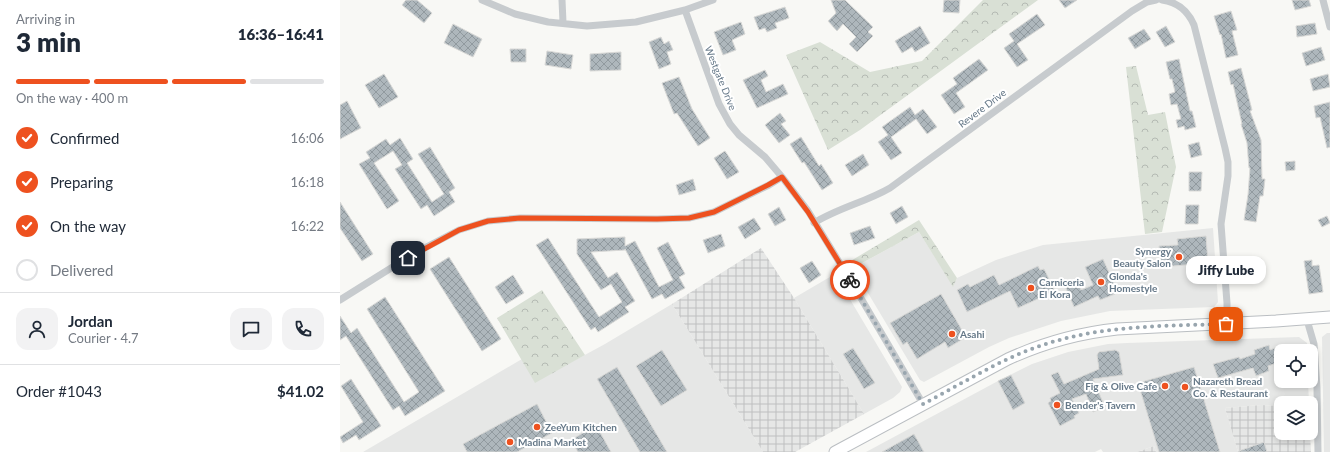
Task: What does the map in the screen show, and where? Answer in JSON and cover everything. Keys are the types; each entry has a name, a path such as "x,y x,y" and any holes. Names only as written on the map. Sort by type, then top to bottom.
{"main road":[{"path":"835,452 923,404 1024,352 1071,336 1117,329 1307,320 1330,317"}],"street":[{"path":"482,0 515,14 548,22 563,22 587,26 636,22 685,10 713,0"},
{"path":"562,0 563,22"},
{"name":"Revere Drive","path":"814,223 828,214 881,194 1132,11 1147,2 1156,0"},
{"path":"1162,0 1171,2 1178,6 1188,15 1194,25 1228,162 1228,176 1221,224 1227,303 1226,324"},
{"path":"1323,0 1330,28"},
{"name":"Westgate Drive","path":"685,10 719,104 730,124 739,135 764,157 782,177 814,223 855,288 923,404"},
{"path":"340,300 415,253 459,230 488,221 520,218 689,218 714,212 782,177"},
{"path":"1307,320 1314,344 1317,388 1318,452"}],"shaded area":[{"path":"1213,228 1218,302 1214,307 1110,311 1061,321 1009,338 989,347 924,382 920,380 853,268 919,232 953,286 957,278 996,260 1043,245"},
{"path":"761,248 794,298 864,414 795,452 763,452 672,304"},
{"path":"835,274 902,387 900,392 893,398 864,414 794,298"},
{"path":"672,304 763,452 363,452 522,359 535,382 605,344"},
{"path":"1327,333 1330,333 1330,452 1324,452 1322,337"},
{"path":"1299,337 1307,344 1274,344 1274,388 1308,388 1309,396 1274,396 1274,406 1261,405 1225,408 1238,452 1156,452 1154,446 1137,452 1103,452 1101,449 1095,452 866,452 1032,364 1068,352 1108,344"},
{"path":"1261,405 1274,406 1274,440 1310,440 1311,452 1238,452 1225,408"},
{"path":"1154,446 1156,452 1137,452"}],"green space":[{"path":"983,0 1038,0 860,130 828,150 786,55 820,42 870,72 922,61"},
{"path":"1136,66 1148,115 1165,112 1176,167 1162,232 1145,234 1126,67"},
{"path":"919,220 957,278 953,287 919,232 853,268 849,262"},
{"path":"542,290 585,355 535,383 497,318"}],"building":[{"path":"406,0 417,0 432,13 424,23 402,5"},
{"path":"831,0 845,0 873,27 868,32 873,36 857,52 849,44 856,37 843,24 837,31 828,21 836,13"},
{"path":"944,0 960,0 959,13 943,12"},
{"path":"1059,0 1077,0 1065,8"},
{"path":"1292,0 1309,0 1311,6 1295,10"},
{"path":"785,7 789,18 775,23 777,28 767,32 765,28 759,30 754,17"},
{"path":"1231,11 1237,30 1232,31 1238,55 1226,58 1221,34 1220,35 1214,16"},
{"path":"1037,14 1045,25 1017,44 1028,60 1017,67 1004,48 1014,41 1009,34"},
{"path":"741,22 745,34 732,40 736,50 723,55 714,32"},
{"path":"1315,23 1317,34 1297,37 1296,26"},
{"path":"453,24 482,39 473,57 444,43"},
{"path":"920,26 930,43 915,52 912,47 902,53 895,41"},
{"path":"1166,26 1175,42 1165,47 1156,32"},
{"path":"1144,29 1151,39 1135,49 1128,38"},
{"path":"661,37 664,44 669,41 673,50 667,52 671,64 659,69 649,42"},
{"path":"1321,47 1325,60 1306,66 1302,53"},
{"path":"510,49 526,49 526,62 511,62"},
{"path":"547,51 573,55 571,69 545,65"},
{"path":"621,52 621,70 590,71 590,54"},
{"path":"979,59 988,70 956,93 965,107 954,114 941,95 957,84 953,78"},
{"path":"1179,59 1190,111 1192,111 1196,127 1185,130 1184,126 1178,128 1176,120 1181,119 1177,104 1171,105 1169,94 1175,92 1166,62"},
{"path":"1241,68 1252,110 1250,111 1261,140 1262,179 1265,179 1263,196 1260,196 1256,222 1244,220 1250,168 1247,143 1241,124 1233,84 1231,85 1228,72"},
{"path":"765,70 768,76 761,80 766,92 783,84 788,94 757,108 743,80"},
{"path":"384,74 398,97 379,108 365,85"},
{"path":"1328,74 1330,87 1313,91 1310,79"},
{"path":"679,77 692,109 710,138 698,146 677,113 674,114 662,83"},
{"path":"347,101 361,128 340,139 340,105"},
{"path":"1330,102 1330,147 1327,148 1320,117 1316,118 1314,106"},
{"path":"910,107 915,115 923,109 937,127 927,134 916,119 891,137 902,153 891,160 878,142 888,135 882,127"},
{"path":"780,113 786,121 781,124 790,135 779,143 765,125"},
{"path":"801,137 819,166 821,164 833,183 822,190 804,162 802,163 790,144"},
{"path":"400,138 413,159 407,163 432,202 444,194 418,154 430,147 455,188 449,192 455,202 434,216 427,205 421,209 395,169 402,165 393,151 374,163 399,201 387,209 359,164 370,158 366,152 386,139 390,145"},
{"path":"1199,142 1202,155 1191,158 1188,145"},
{"path":"725,151 739,172 727,179 714,158"},
{"path":"863,154 869,165 852,176 845,165"},
{"path":"1295,161 1295,170 1286,171 1285,162"},
{"path":"1189,172 1202,172 1201,191 1189,191"},
{"path":"693,179 696,190 679,195 676,185"},
{"path":"340,202 373,254 362,261 340,228"},
{"path":"1186,205 1199,205 1198,224 1185,224"},
{"path":"902,206 908,217 896,224 890,213"},
{"path":"779,207 786,220 775,226 768,214"},
{"path":"1327,216 1330,223 1322,227 1318,220"},
{"path":"754,218 761,229 745,239 738,227"},
{"path":"870,226 875,238 854,245 850,233"},
{"path":"721,234 725,246 708,253 703,240"},
{"path":"1206,236 1208,263 1161,267 1159,246 1178,245 1177,239"},
{"path":"625,237 625,246 635,241 659,287 673,280 657,248 668,242 685,274 679,277 685,288 665,299 662,294 652,299 625,249 591,252 608,278 617,272 635,301 625,307 629,312 598,332 595,327 591,330 536,245 548,238 599,317 622,302 611,284 601,290 577,254 577,239"},
{"path":"449,257 501,339 482,351 430,269"},
{"path":"1103,259 1116,288 1113,290 1115,294 1100,300 1098,296 1074,307 1065,286 1077,281 1081,290 1093,285 1085,267"},
{"path":"1244,259 1262,259 1262,280 1244,281"},
{"path":"1312,260 1312,266 1319,265 1323,292 1309,294 1304,261"},
{"path":"812,261 821,275 809,283 800,268"},
{"path":"1038,266 1040,270 1044,269 1055,291 1018,308 1010,291 967,312 957,290 968,284 970,287 994,275 999,285"},
{"path":"513,275 524,293 506,304 495,287"},
{"path":"941,294 966,337 948,348 945,342 917,359 907,342 903,345 890,323"},
{"path":"385,297 445,391 405,416 399,406 393,410 346,336 340,340 340,316 351,333 357,328 404,402 419,392 367,309"},
{"path":"1269,345 1270,350 1274,348 1274,364 1268,366 1269,371 1256,376 1253,368 1218,378 1213,364 1239,357 1240,359 1255,354 1254,350"},
{"path":"853,348 875,383 864,389 843,354"},
{"path":"662,350 687,390 661,406 636,366"},
{"path":"1115,350 1119,352 1123,375 1093,379 1105,407 1093,412 1086,394 1072,399 1079,413 1074,416 1075,418 1060,426 1048,403 1051,401 1050,398 1060,393 1051,375 1058,372 1064,384 1099,369 1097,355 1099,352"},
{"path":"617,367 667,452 640,452 597,379"},
{"path":"1194,367 1220,452 1159,452 1138,383"},
{"path":"1011,375 1025,403 1013,410 998,381"},
{"path":"351,379 381,426 359,440 356,435 343,443 340,437 363,422 341,386"},
{"path":"537,404 552,433 517,452 467,452 463,444"},
{"path":"596,425 611,452 578,452 571,440"},
{"path":"914,434 924,452 882,452"},
{"path":"1264,442 1267,452 1239,452 1239,451"}],"way so far":[{"path":"850,280 923,404 1024,352 1071,336 1117,329 1172,325 1226,324"}],"place":[{"name":"Synergy Beauty Salon","path":"1179,257"},
{"name":"Glonda's Homestyle","path":"1101,282"},
{"name":"Carniceria El Kora","path":"1031,288"},
{"name":"Jiffy Lube","path":"1226,324"},
{"name":"Asahi","path":"952,334"},
{"name":"Fig & Olive Cafe","path":"1165,386"},
{"name":"Nazareth Bread Co. & Restaurant","path":"1185,387"},
{"name":"Bender's Tavern","path":"1057,405"},
{"name":"ZeeYum Kitchen","path":"537,427"},
{"name":"Madina Market","path":"510,442"}],"route":[{"path":"408,258 459,230 488,221 520,218 689,218 714,212 782,177 808,212 850,280"}]}
